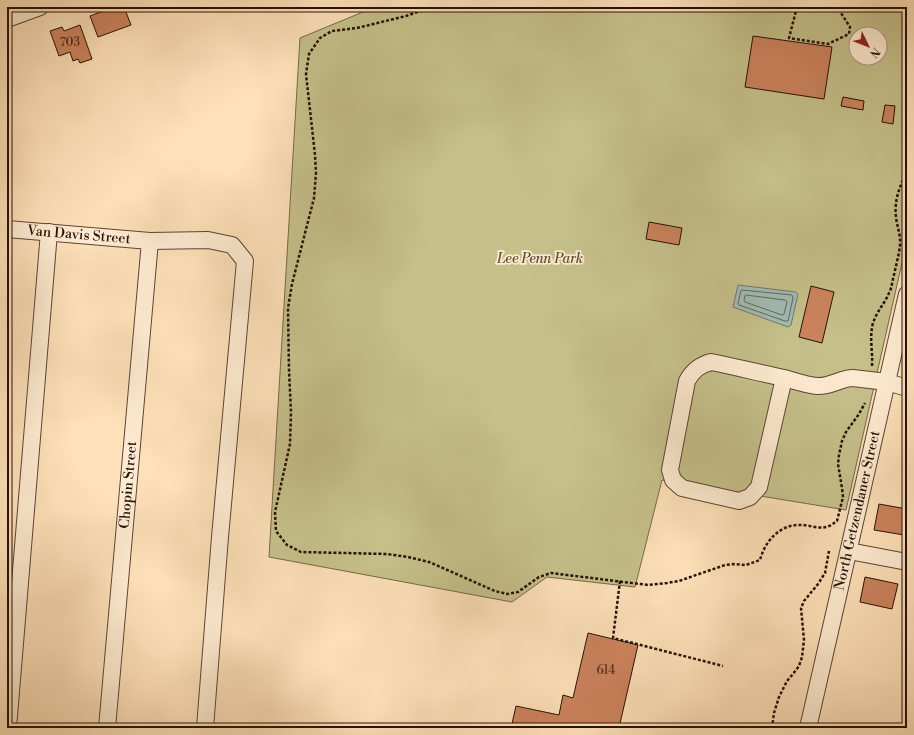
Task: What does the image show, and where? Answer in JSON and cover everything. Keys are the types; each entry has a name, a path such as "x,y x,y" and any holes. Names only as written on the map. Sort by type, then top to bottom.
{"street":[{"path":"7,19 40,7"},
{"name":"Van Davis Street","path":"7,229 150,241 208,240 232,245 245,261 220,537 205,728"},
{"path":"8,728 49,232"},
{"name":"Chopin Street","path":"107,728 150,241"},
{"name":"North Getzendaner Street","path":"808,728 907,294"},
{"path":"784,378 759,487 750,497 739,501 682,488 673,480 670,470 687,381 691,374 704,364 711,362 784,378 818,386 825,386 848,378 888,382 907,388"},
{"path":"849,551 907,562"}],"path":[{"path":"432,7 406,16 357,28 332,31 320,38 309,54 306,74 316,155 316,173 314,198 292,284 288,308 291,412 290,444 275,512 276,531 288,545 301,552 387,554 408,557 429,562 495,591 508,594 518,592 539,577 551,573 648,585 679,581 725,565 746,565 760,560 762,551 773,536 786,528 802,524 824,527 837,521 842,497 838,464 842,442 846,432 859,414 865,402"},
{"path":"797,7 789,38 828,44 849,34 850,27 838,7"},
{"path":"872,366 873,355 871,332 878,311 889,293 898,258 900,236 895,209 901,184 907,174"},
{"path":"772,728 774,713 779,697 787,681 799,666 802,657 804,640 801,608 804,601 825,573 829,551"},
{"path":"620,581 613,638 723,666"}],"green space":[{"name":"Lee Penn Park","path":"375,7 907,7 907,241 846,510 662,480 635,587 547,577 512,602 269,557 300,38"}],"water":[{"path":"738,285 796,292 798,294 791,325 788,327 733,307"}],"building":[{"path":"114,7 124,7 131,25 98,37 90,16"},
{"path":"80,25 92,59 80,63 78,59 73,61 70,52 59,56 50,31 62,27 64,31"},
{"path":"753,36 832,47 824,99 745,87"},
{"path":"843,97 864,101 863,110 841,106"},
{"path":"885,105 895,106 893,124 882,122"},
{"path":"649,222 682,228 679,245 646,239"},
{"path":"811,286 834,292 822,343 799,337"},
{"path":"879,504 907,509 907,521 904,535 874,530"},
{"path":"865,577 898,584 892,609 860,602"},
{"path":"588,633 638,645 619,728 511,728 516,706 559,715 563,695 573,698"}]}
